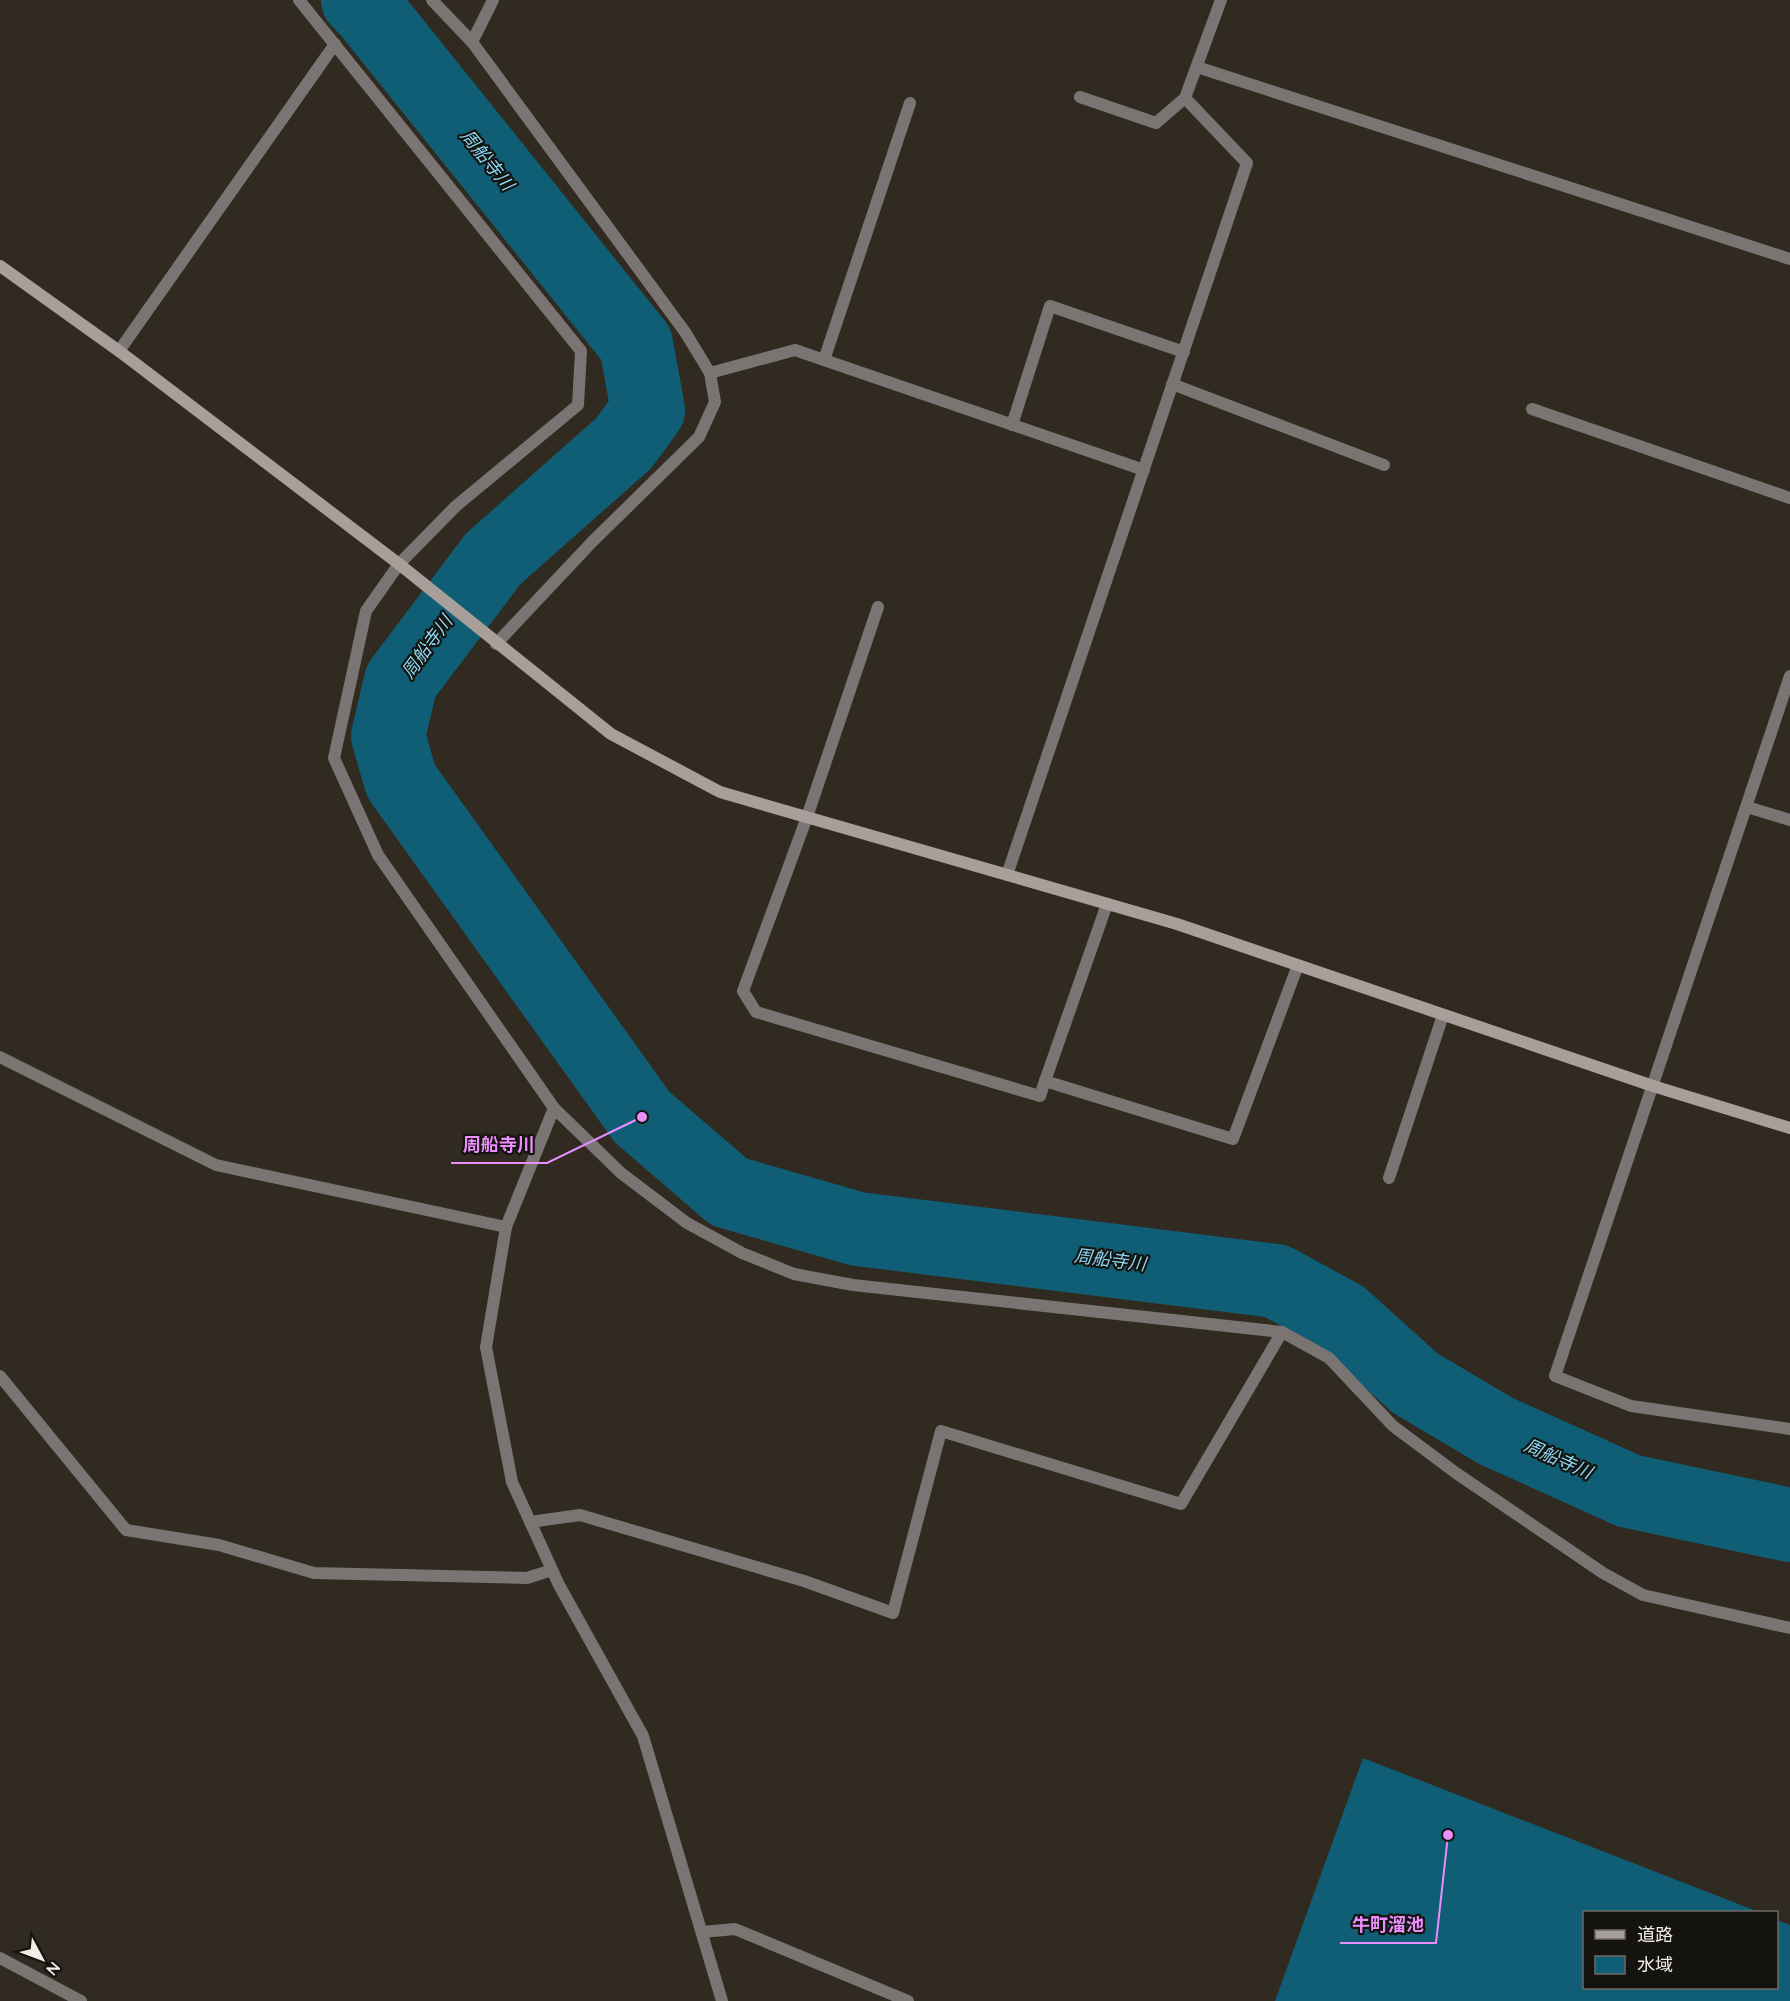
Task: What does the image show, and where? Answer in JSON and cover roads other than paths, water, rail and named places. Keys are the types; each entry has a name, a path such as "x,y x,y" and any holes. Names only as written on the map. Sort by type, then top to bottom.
{"street":[{"path":"299,0 581,351 578,405 456,506 399,564 366,611 334,758 378,855 554,1108 621,1173 687,1223 742,1253 794,1274 853,1285 1282,1332 1329,1358 1393,1426 1456,1473 1603,1573 1643,1595 1790,1628"},
{"path":"432,0 472,42 685,332 710,374 715,402 699,437 592,542 496,644"},
{"path":"472,42 493,0"},
{"path":"1080,97 1156,123 1185,98 1221,0"},
{"path":"119,351 334,44"},
{"path":"1197,66 1790,259"},
{"path":"1007,875 1246,163 1185,98"},
{"path":"824,360 910,103"},
{"path":"0,266 119,351 399,564 611,734 720,792 1178,924 1653,1086 1790,1128"},
{"path":"1012,425 1050,306 1184,352"},
{"path":"710,374 795,350 1144,470"},
{"path":"1173,384 1384,465"},
{"path":"1532,409 1790,498"},
{"path":"878,607 807,817 743,991 756,1012 1040,1096 1107,904"},
{"path":"1790,676 1555,1376 1630,1406 1790,1429"},
{"path":"1747,807 1790,820"},
{"path":"1045,1081 1233,1139 1298,965"},
{"path":"1389,1178 1443,1015"},
{"path":"0,1057 216,1165 506,1227"},
{"path":"554,1108 506,1227 486,1347 512,1482 552,1570 643,1736 722,2001"},
{"path":"530,1522 580,1515 804,1581 893,1613 941,1431 1180,1504 1282,1332"},
{"path":"0,1376 126,1530 219,1545 314,1573 527,1578 552,1570"},
{"path":"702,1932 735,1929 908,2001"},
{"path":"0,1958 81,2001"}],"water":[{"path":"1363,1758 1756,1911 1583,1911 1583,1989 1778,1989 1778,1920 1790,1925 1790,2001 1275,2001"}],"waterway":[{"name":"周船寺川","path":"358,0 636,344 648,410 624,443 493,559 401,681 388,736 401,781 642,1117 729,1192 858,1229 1276,1281 1342,1317 1415,1383 1496,1431 1629,1491 1790,1525"}],"place":[{"name":"周船寺川","path":"642,1117"},
{"name":"牛町溜池","path":"1448,1835"}]}
